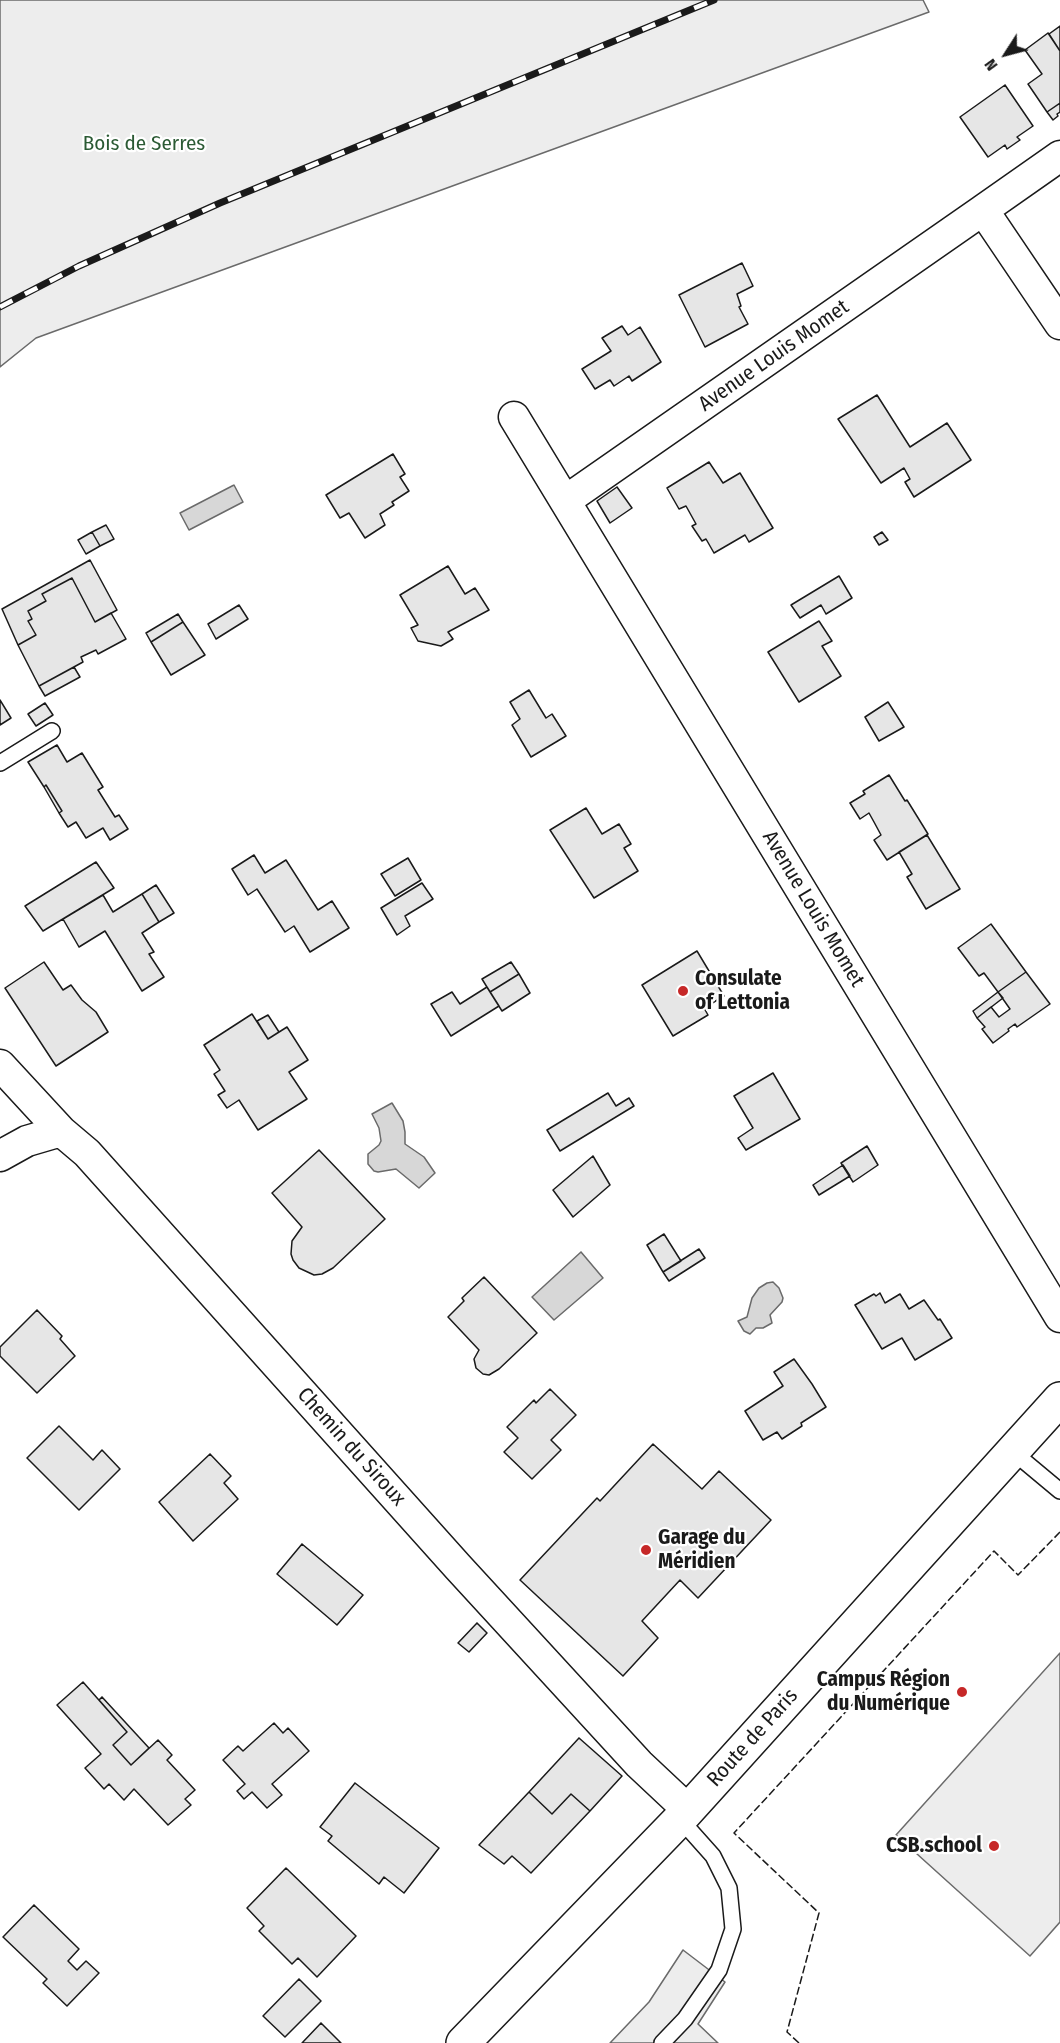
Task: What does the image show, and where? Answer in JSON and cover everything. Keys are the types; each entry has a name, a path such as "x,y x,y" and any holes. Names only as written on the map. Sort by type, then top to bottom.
{"main road":[{"name":"Route de Paris","path":"463,2043 684,1814 1060,1399"}],"street":[{"name":"Avenue Louis Momet","path":"565,501 1060,156"},
{"path":"984,210 1060,324"},
{"name":"Avenue Louis Momet","path":"514,417 1060,1317"},
{"name":"Chemin du Siroux","path":"0,1065 61,1131 87,1153 479,1590 684,1814"},
{"path":"0,1156 27,1141 61,1131"}],"lane":[{"path":"0,763 52,731"},
{"path":"1012,1451 1060,1491"},
{"path":"662,2043 685,2019 719,1970 733,1929 729,1888 713,1856 684,1814"}],"shaded area":[{"name":"Bois de Serres","path":"0,0 923,0 929,12 36,338 0,367"},
{"path":"234,485 243,502 189,530 180,513"},
{"path":"392,1103 403,1121 405,1144 424,1157 435,1173 419,1188 396,1169 378,1172 368,1164 368,1154 381,1141 379,1128 372,1114"},
{"path":"581,1252 603,1278 554,1320 532,1297"},
{"path":"773,1282 779,1288 783,1298 770,1315 772,1323 763,1328 756,1328 750,1334 744,1331 738,1321 747,1317 752,1298 759,1288"},
{"path":"1060,1653 1060,1922 1030,1956 896,1835"},
{"path":"683,1950 725,1982 698,2024 718,2043 610,2043 649,2002"}],"building":[{"path":"1060,26 1060,51 1049,34"},
{"path":"1048,33 1060,51 1060,103 1047,112 1028,84 1042,74 1025,50"},
{"path":"1005,85 1033,126 1017,137 1020,140 1007,149 1005,145 988,157 960,117"},
{"path":"1060,103 1060,112 1053,120 1047,112"},
{"path":"742,263 753,286 737,294 741,306 739,307 748,324 705,347 679,295"},
{"path":"622,326 628,335 640,327 661,362 632,381 629,376 614,386 610,380 595,389 582,369 611,351 602,338"},
{"path":"877,395 910,447 947,423 971,460 914,497 905,482 910,479 904,468 881,483 838,419"},
{"path":"393,454 405,474 400,477 409,491 392,502 394,505 380,514 385,525 365,538 349,513 340,518 326,495"},
{"path":"709,462 723,483 740,473 773,528 749,542 745,535 714,553 706,539 702,541 692,526 696,524 686,506 679,509 667,488"},
{"path":"617,487 632,508 610,523 597,501"},
{"path":"106,525 114,539 100,546 92,532"},
{"path":"92,532 100,546 86,554 78,540"},
{"path":"882,532 888,540 879,545 874,537"},
{"path":"90,560 117,610 95,622 72,578 42,594 46,601 28,611 32,619 28,621 36,635 18,645 2,609"},
{"path":"448,566 465,594 475,588 489,610 448,632 453,639 441,646 418,641 411,628 418,625 400,595"},
{"path":"839,576 852,598 826,614 821,605 800,618 791,605"},
{"path":"72,578 95,622 111,613 126,639 98,654 96,650 81,657 83,662 39,686 18,645 36,635 28,621 32,619 28,611 46,601 42,594"},
{"path":"239,605 248,619 216,639 208,624"},
{"path":"178,614 183,622 151,642 146,633"},
{"path":"819,621 832,641 822,646 841,676 799,702 768,652"},
{"path":"183,622 205,655 171,675 151,642"},
{"path":"74,667 80,677 45,696 39,686"},
{"path":"529,690 546,718 552,714 566,736 531,757 512,725 520,719 510,702"},
{"path":"0,700 11,718 0,725"},
{"path":"888,702 904,727 879,741 865,717"},
{"path":"45,703 53,715 36,726 28,714"},
{"path":"57,745 67,762 82,753 103,787 98,790 115,817 119,815 128,829 110,840 103,828 86,838 76,822 68,827 59,813 62,811 46,785 44,787 28,762"},
{"path":"889,775 928,834 887,860 874,840 881,835 869,813 860,819 850,803 865,794 863,791"},
{"path":"46,785 62,811 59,813 44,787"},
{"path":"586,808 602,834 619,824 631,844 624,848 638,871 594,898 550,830"},
{"path":"927,835 960,889 926,909 907,877 912,874 899,852"},
{"path":"254,855 265,873 286,860 318,910 332,901 349,928 310,952 294,926 285,932 257,889 248,895 232,869"},
{"path":"408,858 421,880 395,896 381,874"},
{"path":"96,862 114,888 43,931 25,906"},
{"path":"422,883 433,899 405,916 410,926 397,935 381,908"},
{"path":"156,885 174,913 159,922 142,894"},
{"path":"142,894 159,922 142,933 154,952 149,954 164,977 142,991 105,931 79,947 63,919 103,895 113,912"},
{"path":"991,924 1026,972 998,992 984,973 979,976 958,948"},
{"name":"Consulate of Lettonia","path":"697,951 724,996 704,1008 708,1015 673,1036 642,985"},
{"path":"44,962 63,990 71,985 82,1000 96,1012 108,1032 56,1066 5,988"},
{"path":"511,962 519,974 490,992 482,979"},
{"path":"1026,972 1050,1004 1017,1027 1015,1024 993,1043 982,1029 985,1027 977,1018 991,1007 999,1017 1010,1009 998,992"},
{"path":"519,974 530,993 502,1011 490,992"},
{"path":"487,987 499,1006 451,1036 431,1004 452,992 460,1004"},
{"path":"998,992 1003,998 977,1018 973,1011"},
{"path":"252,1014 268,1039 287,1027 308,1060 289,1072 307,1099 258,1130 239,1100 227,1108 218,1095 225,1091 214,1074 220,1070 204,1045"},
{"path":"268,1015 279,1032 268,1039 257,1021"},
{"path":"773,1073 800,1119 746,1150 738,1138 753,1128 734,1096"},
{"path":"608,1093 616,1106 629,1098 634,1106 560,1151 547,1130"},
{"path":"867,1146 878,1165 853,1182 841,1163"},
{"path":"319,1150 385,1219 333,1268 322,1274 314,1275 299,1268 293,1260 292,1241 302,1227 272,1193"},
{"path":"593,1156 610,1185 573,1217 553,1190"},
{"path":"843,1165 850,1176 819,1195 813,1185"},
{"path":"664,1234 681,1261 663,1272 647,1245"},
{"path":"699,1249 705,1258 669,1281 663,1272"},
{"path":"484,1277 537,1333 499,1369 489,1375 483,1374 476,1368 474,1359 479,1350 448,1317 464,1301 462,1298"},
{"path":"880,1293 885,1303 900,1294 909,1309 924,1300 952,1338 915,1360 902,1338 882,1349 855,1305"},
{"path":"37,1310 62,1336 60,1339 75,1356 37,1393 0,1356 0,1347"},
{"path":"794,1359 826,1407 782,1439 777,1432 763,1440 745,1411 783,1386 774,1372"},
{"path":"550,1389 576,1415 551,1440 561,1450 532,1479 504,1452 518,1438 507,1427 534,1400 536,1403"},
{"path":"59,1426 93,1460 102,1450 120,1469 79,1510 27,1458"},
{"name":"Garage du Méridien","path":"653,1444 702,1489 719,1471 771,1520 698,1598 680,1580 642,1621 658,1638 623,1676 520,1580 597,1498 600,1501"},
{"path":"210,1454 231,1476 224,1483 238,1499 193,1541 159,1502"},
{"path":"302,1544 363,1595 337,1625 277,1574"},
{"path":"477,1623 487,1633 469,1652 458,1643"},
{"path":"83,1682 127,1732 113,1745 131,1765 158,1740 172,1755 167,1760 195,1790 185,1799 191,1805 168,1825 134,1789 124,1800 109,1784 104,1789 85,1768 101,1754 57,1705"},
{"path":"102,1697 149,1748 131,1765 113,1745 127,1732 99,1700"},
{"path":"274,1723 283,1733 288,1728 309,1751 272,1784 282,1795 267,1808 252,1792 244,1799 237,1791 245,1784 223,1760 238,1746 243,1751"},
{"path":"579,1738 622,1776 590,1811 571,1794 552,1814 529,1792"},
{"path":"355,1783 439,1848 404,1893 384,1877 379,1884 328,1841 332,1836 320,1827"},
{"path":"529,1792 552,1814 571,1794 590,1811 531,1873 512,1856 504,1864 479,1845"},
{"path":"286,1868 356,1936 317,1977 298,1958 292,1964 259,1931 264,1926 247,1908"},
{"path":"34,1905 79,1949 68,1961 77,1970 86,1961 99,1973 67,2006 43,1983 47,1979 3,1937"},
{"path":"299,1979 321,2001 285,2037 263,2016"},
{"path":"321,2023 341,2043 302,2043"}],"railway":[{"path":"0,307 79,266 220,203 714,0"}],"fence":[{"path":"799,2043 787,2032 819,1913 734,1833 994,1551 1018,1575 1060,1532"}],"place":[{"name":"Consulate of Lettonia","path":"683,991"},
{"name":"Garage du Méridien","path":"646,1550"},
{"name":"Campus Région du Numérique","path":"962,1692"},
{"name":"CSB.school","path":"994,1846"}]}
